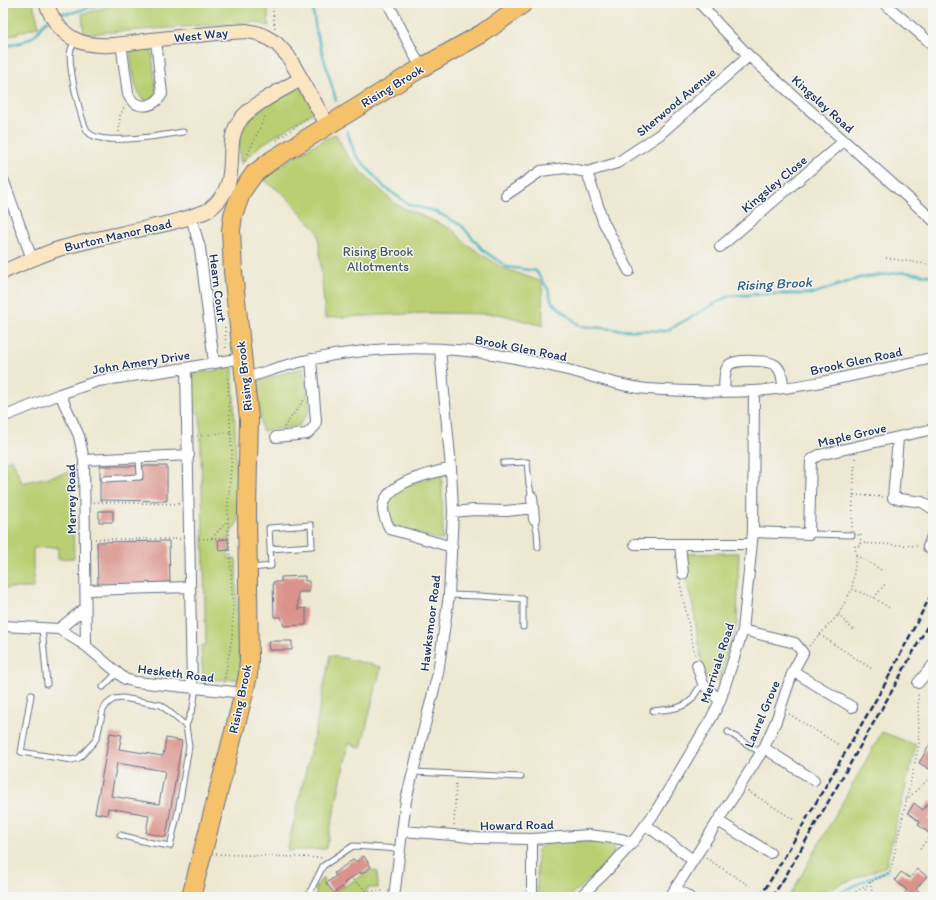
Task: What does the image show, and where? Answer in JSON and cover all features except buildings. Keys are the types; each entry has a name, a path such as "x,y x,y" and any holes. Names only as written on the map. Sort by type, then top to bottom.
{"highway":[{"name":"Rising Brook","path":"191,897 244,693 248,675 249,659 249,432 245,378 232,266 231,230 233,215 242,191 254,174 272,160 308,140 421,68 484,33 524,3"}],"street":[{"path":"388,3 421,68"},
{"name":"Kingsley Road","path":"700,3 749,56 933,220"},
{"path":"884,3 933,44"},
{"name":"West Way","path":"50,13 64,32 76,40 97,45 247,31 264,36 276,43 288,56 328,126"},
{"path":"121,43 130,100 135,104 144,106 154,104 162,94 156,40"},
{"name":"Sherwood Avenue","path":"506,195 541,171 566,168 587,172 618,163 659,136 749,56"},
{"path":"270,98 301,79"},
{"name":"Burton Manor Road","path":"3,272 32,259 63,248 164,225 191,217 210,209 220,200 230,179 233,138 240,120 250,110 270,98"},
{"name":"Kingsley Close","path":"720,247 844,141"},
{"path":"587,172 603,221 629,271"},
{"path":"3,180 32,259"},
{"name":"Hearn Court","path":"191,217 200,248 214,363"},
{"name":"Brook Glen Road","path":"245,378 311,359 341,354 377,350 440,349 485,353 516,358 613,383 646,388 724,392 754,391 821,382 933,358"},
{"name":"Hawksmoor Road","path":"395,894 402,831 413,772 438,673 449,595 453,512 452,468 440,349"},
{"name":"John Amery Drive","path":"3,417 60,394 98,381 242,358"},
{"path":"276,437 300,436 307,434 311,431 316,421 311,359"},
{"path":"724,392 725,371 729,365 736,361 767,362 776,365 782,375 783,388"},
{"path":"186,368 189,455 188,504 190,587 194,688"},
{"name":"Merrivale Road","path":"580,897 632,844 646,825 683,766 720,701 743,630 753,532 754,391"},
{"name":"Merrey Road","path":"60,394 78,436 84,460 86,646"},
{"name":"Maple Grove","path":"809,534 811,460 819,455 933,429"},
{"path":"898,438 893,498 922,502 931,507"},
{"path":"84,460 189,455"},
{"path":"452,468 417,477 403,483 392,490 386,499 383,509 390,529 452,547"},
{"path":"532,497 534,519"},
{"path":"453,512 474,510 507,511 533,508"},
{"path":"753,532 809,534"},
{"path":"928,547 933,534"},
{"path":"635,544 752,544"},
{"path":"680,544 683,574"},
{"path":"86,590 190,587"},
{"path":"3,626 59,628 85,608"},
{"name":"Hesketh Road","path":"59,628 86,646 125,679 136,682 244,693"},
{"path":"743,630 795,643 803,653"},
{"name":"Laurel Grove","path":"672,893 762,750 780,709 793,671 803,653"},
{"path":"918,683 933,665"},
{"path":"697,666 704,684 720,701"},
{"path":"793,671 852,707"},
{"path":"762,750 814,780"},
{"path":"718,821 770,853"},
{"path":"646,825 695,856"},
{"name":"Howard Road","path":"402,831 476,838 532,839 590,835 621,839 632,844"},
{"path":"532,839 532,897"},
{"path":"672,893 689,897"}],"lane":[{"path":"76,40 71,49 70,55 73,84 88,132 99,139 119,140 183,132"},
{"path":"104,479 140,477 139,457"},
{"path":"503,463 527,462 528,484 532,497"},
{"path":"534,519 537,531 538,547"},
{"path":"248,568 270,566 269,528 311,525 312,546 270,549"},
{"path":"809,534 852,536"},
{"path":"449,595 523,599 523,627"},
{"path":"42,627 47,684"},
{"path":"103,687 117,673"},
{"path":"653,710 683,707 691,700 697,688 704,684"},
{"path":"120,835 170,846 181,797 189,746 186,726 193,706 194,688"},
{"path":"31,695 21,752 72,760 79,758 97,737 103,710 107,704 114,699 123,698 161,705 186,726"},
{"path":"728,732 762,750"},
{"path":"413,772 521,777"},
{"path":"310,897 310,892 323,866 353,846 400,849"}],"path":[{"path":"272,3 276,43"},
{"path":"243,166 270,104 270,98"},
{"path":"119,140 120,116 127,102 130,100"},
{"path":"886,258 933,264"},
{"path":"276,437 314,387"},
{"path":"188,437 230,432"},
{"path":"803,653 838,615 852,589 856,555 855,546 860,546 862,534 852,536 855,447"},
{"path":"931,507 933,475"},
{"path":"854,495 893,498"},
{"path":"84,501 188,504"},
{"path":"212,538 228,520"},
{"path":"85,539 229,538"},
{"path":"860,542 928,547"},
{"path":"856,555 883,571"},
{"path":"683,574 679,584 697,666"},
{"path":"874,598 885,584"},
{"path":"852,589 874,598 891,609"},
{"path":"838,615 854,630"},
{"path":"820,634 872,669"},
{"path":"861,897 870,882 890,873 919,744 918,683"},
{"path":"780,709 839,746"},
{"path":"453,835 457,773"},
{"path":"906,800 933,775"},
{"path":"740,786 792,819"},
{"path":"920,850 933,831"},
{"path":"202,854 335,858"},
{"path":"695,856 750,886"},
{"path":"353,880 367,891 395,894"},
{"path":"870,882 873,897"},
{"path":"845,897 868,885"}],"green space":[{"path":"3,3 33,3 39,26 3,38"},
{"path":"120,3 267,3 269,26 254,22 84,34 82,14"},
{"path":"151,45 157,97 147,100 142,99 136,87 130,46"},
{"path":"301,87 315,111 261,145 240,164 239,135 252,116 265,106"},
{"name":"Rising Brook Allotments","path":"336,134 346,154 364,175 397,205 452,229 468,245 501,267 542,282 543,326 499,314 424,313 325,318 318,232 286,196 261,178 312,146"},
{"path":"233,368 238,522 231,532 228,558 236,559 237,617 241,679 203,680 201,646 206,645 200,415 192,409 190,377 192,374"},
{"path":"303,368 310,409 299,426 262,431 256,381"},
{"path":"12,459 22,483 71,472 74,558 58,559 58,547 33,548 33,588 3,588 3,462"},
{"path":"442,474 443,540 402,531 390,523 385,510 389,496 403,486"},
{"path":"739,553 737,624 718,682 704,677 693,607 680,554"},
{"path":"330,655 381,667 361,748 349,743 326,849 287,851 316,727"},
{"path":"882,732 916,745 886,866 809,897 789,897"},
{"path":"548,841 607,841 615,849 611,861 569,897 537,897 537,851"},
{"path":"371,870 377,871 378,888 368,888 365,897 316,897 316,887 323,877 324,886 332,894"}],"waterway":[{"name":"Rising Brook","path":"56,15 61,13 71,13 105,3"},
{"name":"Rising Brook","path":"308,3 313,10 316,31 336,100"},
{"name":"Rising Brook","path":"3,46 16,44 30,38 36,34 48,20"},
{"name":"Rising Brook","path":"347,131 355,154 384,187 410,205 434,211 461,225 483,250 507,267 536,271 548,289 552,302 580,326 623,330 666,331 729,296 812,294 859,278 905,272 933,276"},
{"path":"831,897 887,870"}],"railway":[{"path":"760,897 885,684 933,591"},
{"path":"772,897 893,689 933,616"}]}
